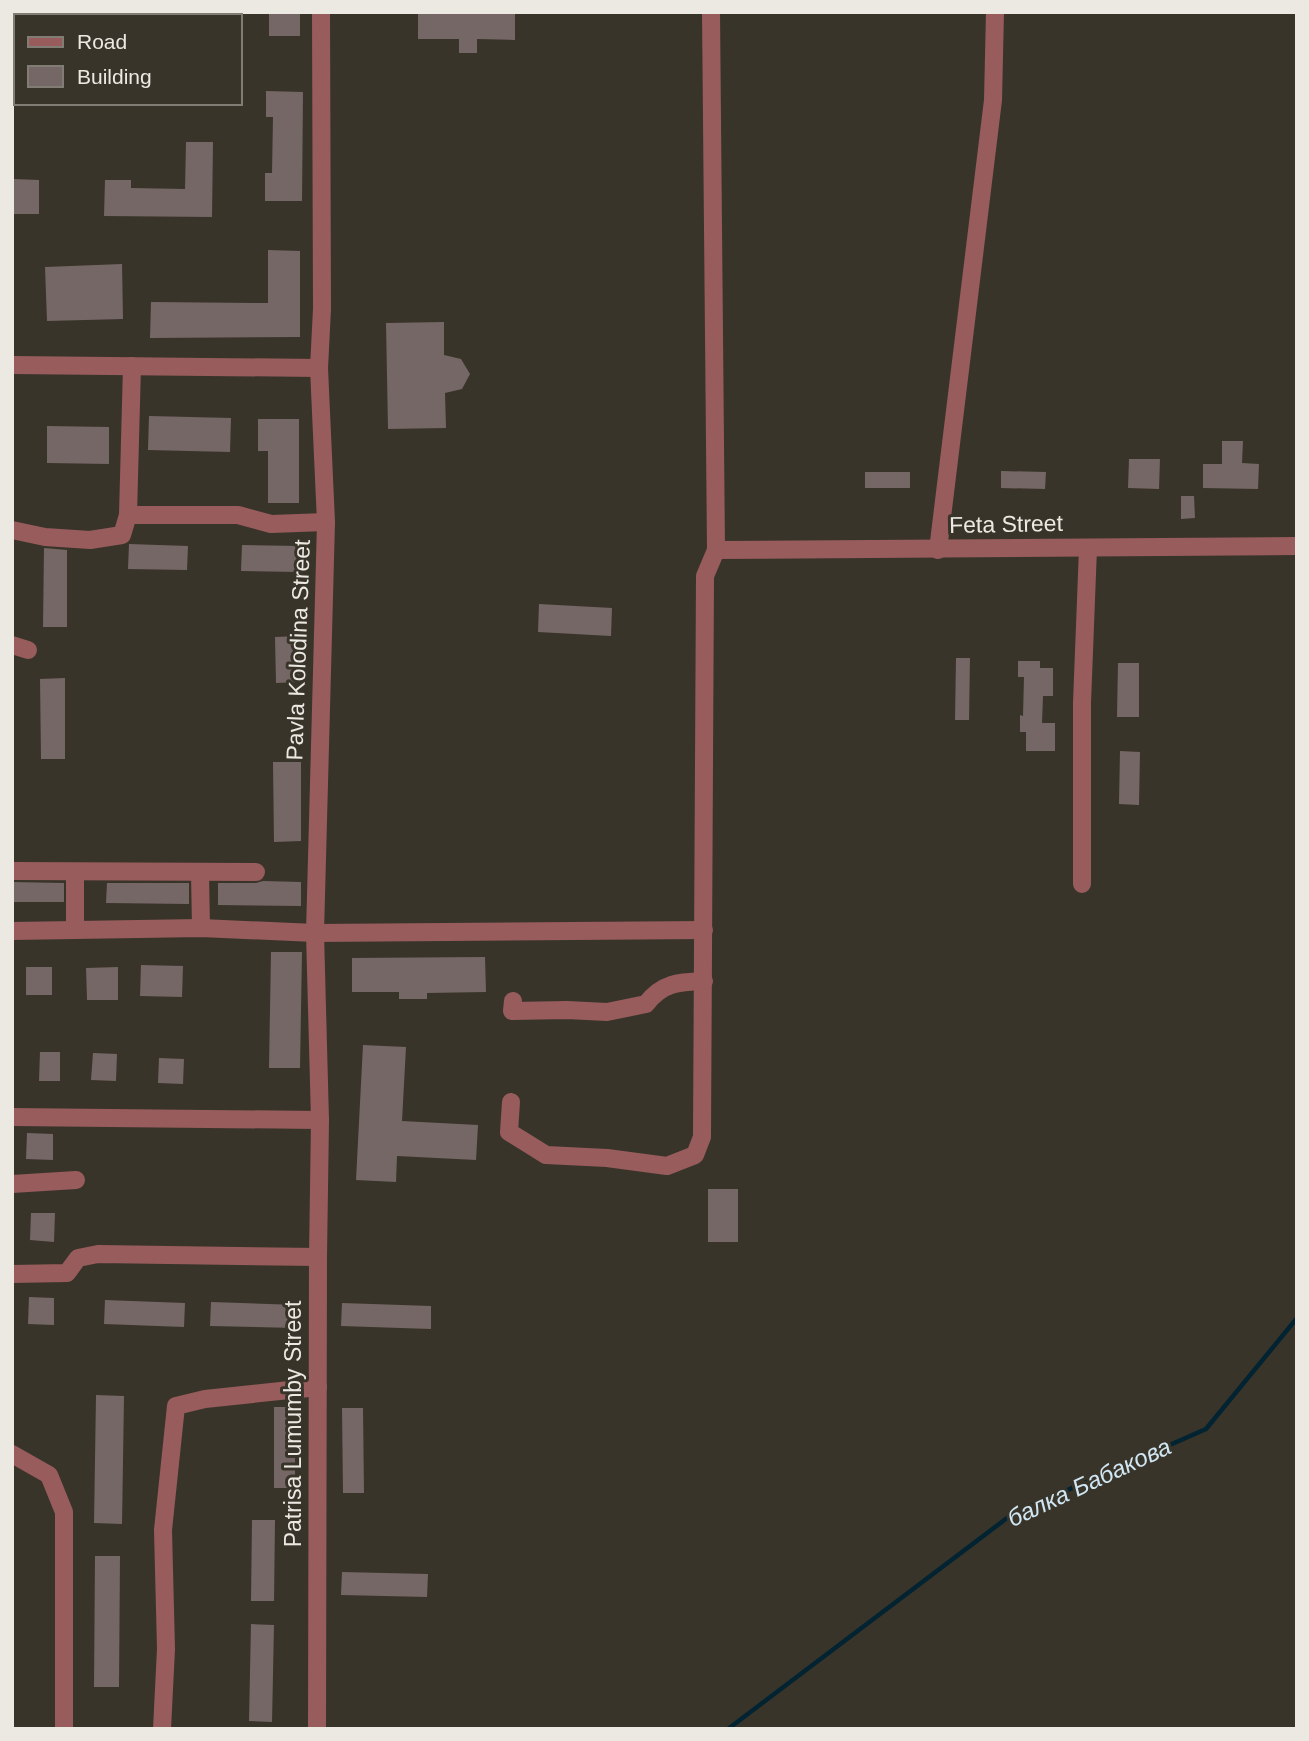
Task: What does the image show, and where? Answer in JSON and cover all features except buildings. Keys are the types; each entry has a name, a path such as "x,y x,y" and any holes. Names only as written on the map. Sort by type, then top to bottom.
{"street":[{"name":"Pavla Kolodina Street","path":"315,933 326,522 319,368 322,309 321,12"},
{"path":"510,1102 509,1132 546,1155 607,1158 667,1166 695,1155 702,1138 705,576 716,550 711,12"},
{"path":"937,550 993,100 995,12"},
{"path":"12,365 319,368"},
{"path":"12,530 46,537 90,540 122,535 128,515 132,366"},
{"path":"128,515 238,515 271,524 326,522"},
{"name":"Feta Street","path":"716,550 1297,545"},
{"path":"1082,884 1082,689 1087,548"},
{"path":"12,871 256,872"},
{"path":"75,872 75,930"},
{"path":"200,873 201,928"},
{"path":"12,931 201,928 315,933 704,930"},
{"name":"Patrisa Lumumby Street","path":"315,933 320,1119 317,1729"},
{"path":"512,1011 607,1012 646,1004 656,991 682,982 704,981"},
{"path":"12,1117 320,1119"},
{"path":"12,1184 76,1180"},
{"path":"12,1274 68,1273 78,1258 97,1254 318,1256"},
{"path":"162,1729 166,1649 163,1530 176,1406 205,1399 318,1387"},
{"path":"12,1454 50,1475 64,1512 64,1729"}],"waterway":[{"name":"балка Бабакова","path":"728,1729 1011,1515 1206,1429 1297,1318"}]}
